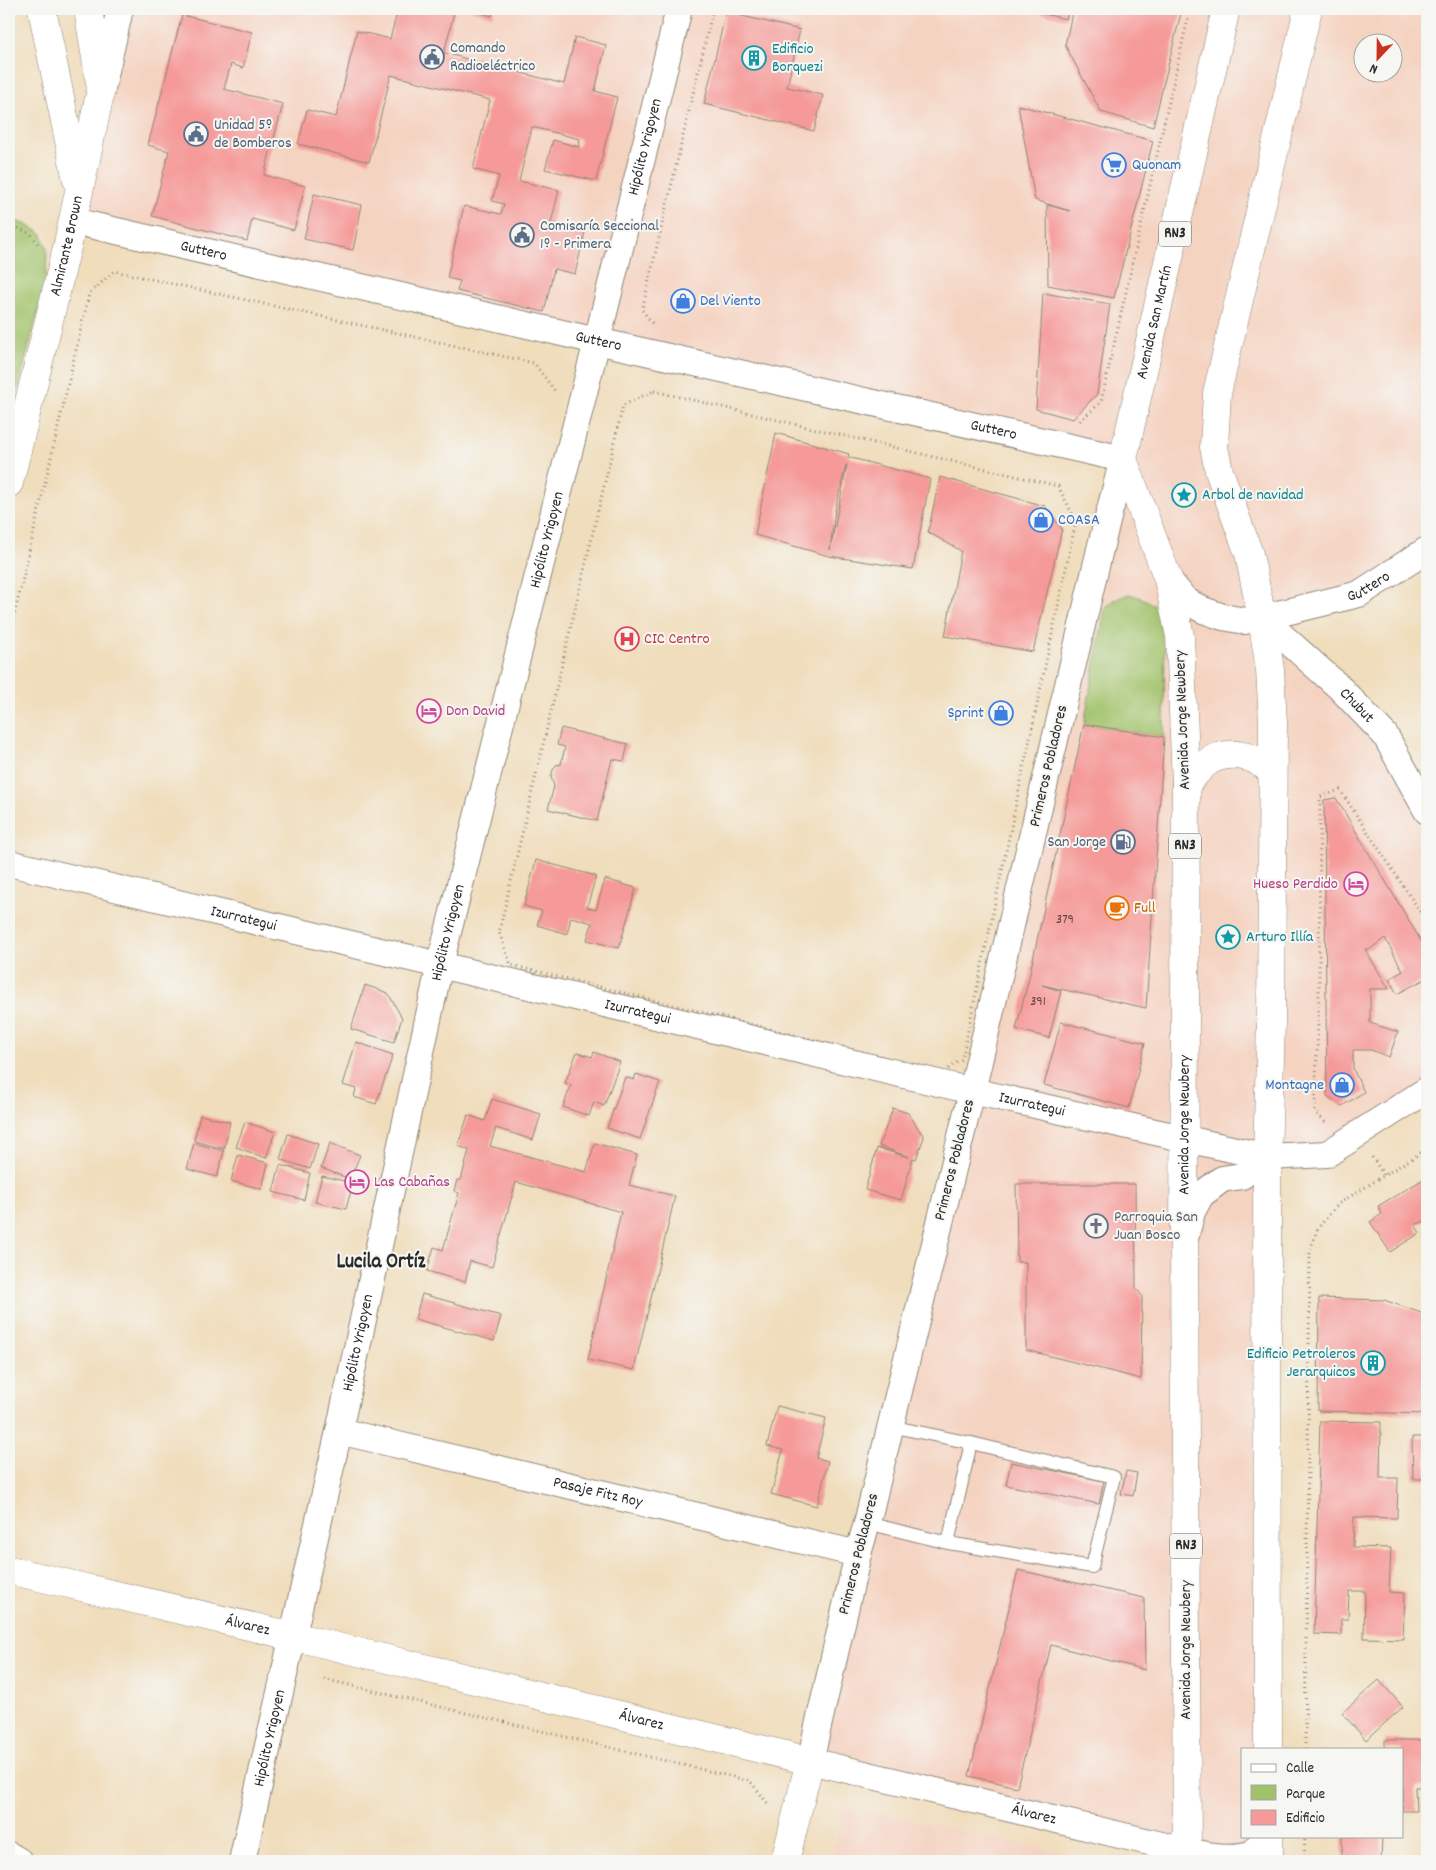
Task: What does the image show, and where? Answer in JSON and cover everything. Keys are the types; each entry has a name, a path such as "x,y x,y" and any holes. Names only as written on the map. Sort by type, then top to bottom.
{"main road":[{"path":"42,9 79,191"},
{"path":"88,9 101,88"},
{"name":"Avenida San Martín","path":"1124,459 1226,9"},
{"path":"1268,1748 1267,1157 1271,1013 1273,723 1270,670 1249,554 1219,471 1214,447 1217,393 1308,9"},
{"name":"Almirante Brown","path":"9,483 73,221 101,88"},
{"name":"Avenida Jorge Newbery","path":"1124,459 1168,579 1180,636 1186,784 1186,1140 1184,1242 1187,1856"},
{"path":"1186,784 1206,764 1218,756 1244,755 1265,764 1272,773"},
{"name":"Álvarez","path":"9,1570 810,1761"},
{"name":"Primeros Pobladores","path":"785,1861 810,1761"},
{"path":"1269,1838 1269,1861"}],"street":[{"name":"Almirante Brown","path":"101,88 120,9"},
{"name":"Hipólito Yrigoyen","path":"242,1861 339,1431 440,964 597,341 678,9"},
{"name":"Guttero","path":"73,221 1124,459"},
{"name":"Primeros Pobladores","path":"810,1761 858,1554 972,1091 1101,545 1124,459"},
{"name":"Guttero","path":"1168,579 1184,600 1203,610 1223,617 1245,621 1359,594 1427,550"},
{"name":"Chubut","path":"1262,618 1338,687 1385,735 1427,811"},
{"name":"Izurrategui","path":"9,863 972,1091 1267,1157 1327,1154 1427,1090"},
{"path":"1184,1242 1192,1212 1201,1195 1222,1179 1242,1176 1267,1157"},
{"name":"Pasaje Fitz Roy","path":"339,1431 858,1554"},
{"name":"Álvarez","path":"810,1761 1187,1856 1242,1857 1254,1853 1264,1838"},
{"path":"9,1855 19,1861"}],"lane":[{"path":"867,1523 948,1543 1092,1568 1114,1477 890,1426"},
{"path":"948,1543 971,1443"}],"path":[{"path":"653,324 642,310 713,9"},
{"path":"1074,427 1102,402 1190,9"},
{"path":"9,638 89,294 114,271 534,363 555,392"},
{"path":"654,390 1058,486 1076,521 962,1059 944,1072 511,965 499,932 623,405 654,390"},
{"path":"1329,1126 1315,1112 1320,797 1340,790 1427,922"},
{"path":"1306,1748 1310,1250 1318,1228 1338,1204 1427,1149"},
{"path":"324,1679 750,1781 772,1809"},
{"path":"1304,1838 1304,1861"}],"shaded area":[{"path":"120,9 1427,9 1427,550 1359,594 1263,618 1339,687 1427,811 1427,1090 1358,1136 1268,1157 1268,1748 1241,1748 1241,1838 1264,1838 1254,1853 810,1761 1123,459 73,221"},
{"path":"844,1805 1103,1861 831,1861"}],"green space":[{"path":"9,219 25,224 41,233 47,248 46,281 9,423"},
{"path":"1129,594 1152,604 1165,625 1164,737 1084,724 1105,608 1114,600"}],"building":[{"path":"398,9 455,9 444,53 564,84 575,37 606,45 595,91 617,97 596,181 545,169 553,140 579,147 580,139 532,127 519,181 559,190 551,223 585,232 575,274 554,269 544,312 457,291 460,281 447,278 464,206 501,214 504,204 492,201 499,176 473,169 490,100 391,75 369,162 298,144 307,110 336,117 357,31 390,39"},
{"path":"467,9 494,9 492,16"},
{"path":"1022,9 1069,9 1066,19"},
{"path":"1073,9 1182,9 1153,127 1101,112 1065,45"},
{"name":"Edificio Borquezi","path":"726,12 800,30 787,87 823,95 814,131 704,104"},
{"path":"182,15 252,32 243,68 231,64 224,89 283,104 264,175 305,186 294,230 252,219 247,241 152,216 169,151 148,145"},
{"path":"1018,105 1153,141 1114,298 1048,285 1047,205 1070,211 1035,200"},
{"path":"314,194 362,205 353,250 304,239"},
{"path":"1043,293 1110,304 1097,394 1073,419 1036,409"},
{"path":"776,433 849,454 848,457 930,479 913,569 829,556 755,535","holes":["847,465 830,550 835,510"]},
{"path":"940,477 1045,506 1062,529 1033,652 945,636 961,551 928,532"},
{"path":"1084,724 1164,737 1146,1008 1042,985 1061,991 1049,1038 1016,1029"},
{"path":"561,728 628,744 624,761 612,759 597,821 548,809 554,786 551,777 556,765 561,764 565,747 557,745"},
{"path":"1336,798 1427,951 1427,978 1397,994 1389,979 1403,971 1385,938 1370,949 1365,949 1389,989 1370,989 1370,1023 1398,1032 1389,1057 1371,1050 1353,1050 1353,1069 1364,1092 1342,1106 1327,1096 1324,800"},
{"path":"536,860 596,876 587,907 596,910 605,879 636,888 619,948 587,940 592,923 571,917 567,934 537,925 542,911 524,906"},
{"path":"365,985 388,993 402,1018 394,1042 351,1029"},
{"path":"1061,1022 1145,1043 1129,1108 1044,1085"},
{"path":"356,1042 393,1055 376,1104 354,1097 356,1089 343,1085"},
{"path":"577,1052 592,1057 594,1052 620,1062 604,1106 594,1102 589,1116 563,1107 571,1085 565,1083"},
{"path":"636,1074 660,1082 640,1139 607,1128 625,1077 634,1080"},
{"path":"492,1099 541,1114 533,1140 496,1128 490,1146 586,1172 595,1143 637,1155 629,1185 675,1196 634,1370 588,1360 621,1212 516,1182 492,1267 470,1261 465,1282 427,1271 434,1247 443,1250 459,1193 454,1191 457,1180 461,1180 469,1150 458,1146 468,1115 485,1121"},
{"path":"893,1108 908,1113 924,1137 916,1159 913,1158 901,1200 865,1190 877,1148 909,1157 879,1146"},
{"path":"200,1115 230,1122 224,1149 194,1141"},
{"path":"245,1122 275,1132 266,1158 236,1147"},
{"path":"288,1134 318,1144 310,1169 280,1159"},
{"path":"194,1143 224,1151 217,1177 187,1169"},
{"path":"330,1143 360,1155 350,1179 321,1168"},
{"path":"238,1155 268,1163 262,1189 231,1181"},
{"path":"280,1165 310,1173 304,1200 273,1192"},
{"path":"322,1176 353,1183 346,1209 315,1202"},
{"path":"1427,1177 1427,1220 1415,1225 1420,1233 1390,1252 1370,1222 1382,1214 1378,1206"},
{"path":"1016,1184 1135,1184 1136,1288 1142,1296 1141,1379 1026,1350 1026,1262 1017,1262"},
{"path":"422,1294 501,1316 494,1341 415,1319"},
{"name":"Edificio Petroleros Jerarquicos","path":"1319,1298 1384,1300 1427,1315 1427,1414 1318,1411"},
{"path":"777,1406 826,1418 816,1458 828,1461 817,1506 771,1494 783,1450 767,1446"},
{"path":"1320,1421 1381,1422 1380,1478 1398,1478 1397,1518 1354,1517 1353,1547 1391,1548 1389,1592 1405,1593 1403,1639 1364,1638 1365,1591 1349,1591 1348,1619 1341,1619 1341,1635 1314,1634"},
{"path":"1412,1437 1427,1437 1427,1479 1413,1479"},
{"path":"1011,1462 1104,1481 1099,1504 1006,1485"},
{"path":"1126,1471 1137,1473 1133,1496 1121,1494"},
{"path":"1018,1570 1144,1598 1145,1670 1051,1645 1017,1787 969,1776"},
{"path":"1379,1680 1403,1707 1366,1740 1342,1713"},
{"path":"1385,1740 1427,1740 1427,1787 1415,1787 1416,1811 1404,1811 1404,1748 1385,1748"},
{"path":"1342,1838 1382,1838 1381,1861 1348,1861 1348,1856 1342,1856"}],"place":[{"name":"Comando Radioeléctrico","path":"432,57"},
{"name":"Edificio Borquezi","path":"754,58"},
{"name":"Unidad 5º de Bomberos","path":"196,134"},
{"name":"Quonam","path":"1114,165"},
{"name":"Comisaría Seccional 1º - Primera","path":"522,235"},
{"name":"Del Viento","path":"683,301"},
{"name":"Arbol de navidad","path":"1184,495"},
{"name":"COASA","path":"1041,520"},
{"name":"CIC Centro","path":"627,639"},
{"name":"Don David","path":"429,711"},
{"name":"Sprint","path":"1001,713"},
{"name":"San Jorge","path":"1123,842"},
{"name":"Hueso Perdido","path":"1356,884"},
{"name":"Full","path":"1117,908"},
{"name":"Arturo Illía","path":"1228,937"},
{"name":"Montagne","path":"1342,1085"},
{"name":"Las Cabañas","path":"357,1182"},
{"name":"Parroquia San Juan Bosco","path":"1096,1226"},
{"name":"Edificio Petroleros Jerarquicos","path":"1373,1363"}],"district":[{"name":"Lucila Ortíz","path":"381,1263"}]}
